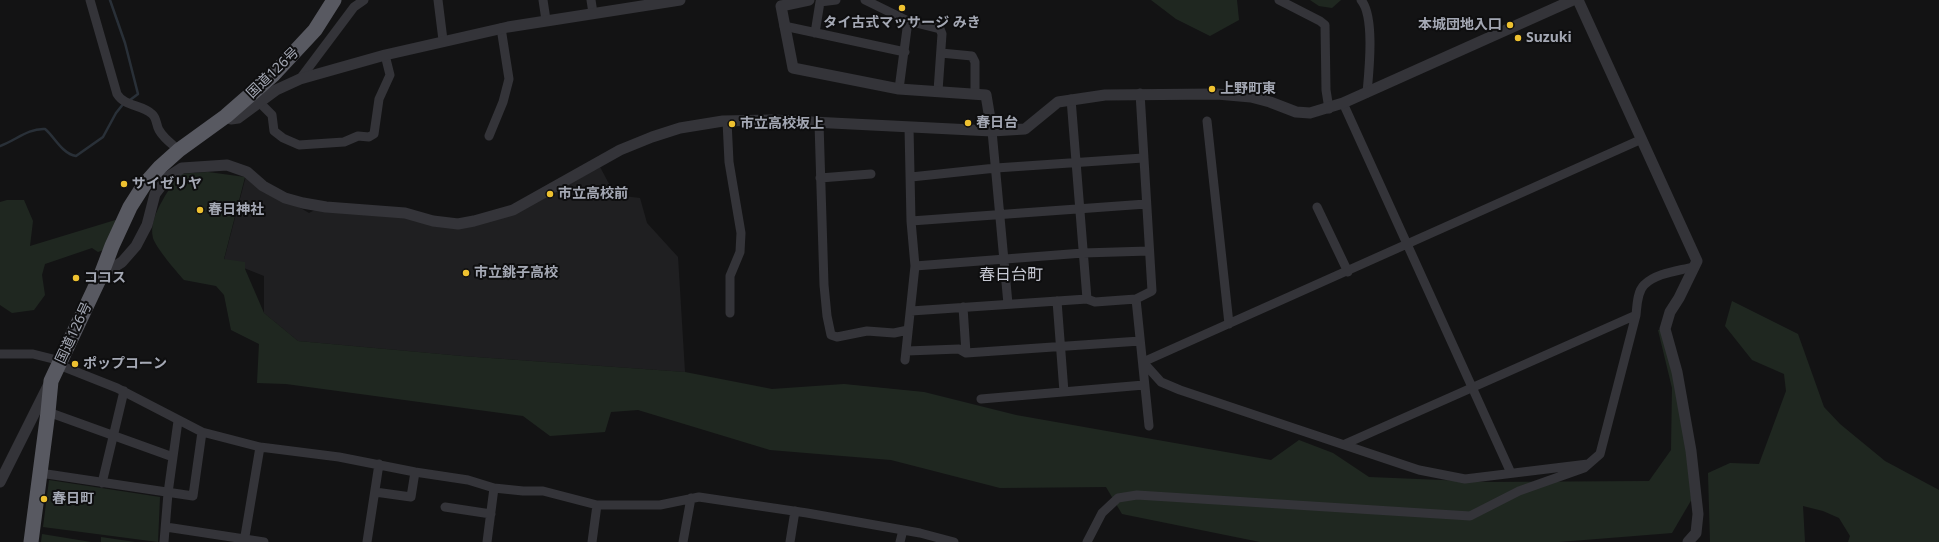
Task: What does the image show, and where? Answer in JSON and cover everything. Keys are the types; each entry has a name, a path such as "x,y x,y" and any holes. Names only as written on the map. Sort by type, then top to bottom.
{"highway":[{"name":"国道126号","path":"31,542 51,381 101,275 112,246 137,196 152,175 179,150 226,116 274,74 315,30 334,0"}],"street":[{"path":"90,0 117,94 120,99 128,104 146,110 152,114 158,129 165,139 179,150"},
{"path":"300,79 354,7 364,0"},
{"path":"438,0 443,40"},
{"path":"544,0 546,20"},
{"path":"591,0 593,13"},
{"path":"226,116 231,119 238,118 276,90 300,79 443,40 546,20 680,0"},
{"path":"809,0 781,6 793,68 899,89 986,95 992,130 1008,304"},
{"path":"815,33 820,2 836,0"},
{"path":"865,0 908,21 940,30 942,34 938,91"},
{"path":"1279,0 1320,20 1325,25 1326,90 1329,108"},
{"path":"1360,0 1365,5 1369,24 1367,93"},
{"path":"101,275 122,262 136,246 147,225 155,194 168,177 182,168 206,165 227,165 247,172 263,186 285,198 303,203 326,207 405,214 433,221 458,224 480,220 512,210 620,150 652,136 680,128 727,121 992,130 1025,129 1058,102 1071,99 1140,93 1217,94 1251,97 1296,112 1310,113 1329,108 1367,93 1573,0"},
{"path":"1578,0 1697,261 1679,298 1670,312 1665,329 1677,372 1691,451 1698,514 1696,533 1688,542"},
{"path":"899,89 908,21"},
{"path":"784,26 905,52"},
{"path":"489,136 503,102 509,79 501,28"},
{"path":"941,53 972,56 975,62 975,94"},
{"path":"259,102 272,115 274,130 282,138 299,145 344,142 358,136 369,137 374,134 379,99 390,75 385,55"},
{"path":"911,311 1087,299 1095,302 1136,299 1152,291 1140,93"},
{"path":"1071,99 1087,299"},
{"path":"1343,103 1511,473"},
{"path":"727,121 729,162 741,233 740,252 730,276 730,313"},
{"path":"1207,121 1229,324"},
{"path":"819,123 824,285 826,316 831,335 837,338 867,331 894,333 908,330"},
{"path":"909,127 911,221 915,266 906,356 959,349 966,353 1140,341"},
{"path":"1143,362 1348,272 1642,139"},
{"path":"911,177 996,168 1144,158"},
{"path":"820,178 871,174"},
{"path":"911,221 1080,210 1146,204"},
{"path":"1317,207 1348,272"},
{"path":"915,266 1083,253 1149,251"},
{"path":"1087,542 1102,513 1118,498 1137,495 1470,516 1519,491 1584,468 1600,454 1636,315 1638,296 1644,285 1659,276 1693,267"},
{"path":"1136,299 1149,426"},
{"path":"1057,301 1064,392"},
{"path":"962,307 966,353"},
{"path":"1345,444 1636,315"},
{"path":"0,354 32,354 60,363 124,391 178,421 202,432 260,447 315,453 379,464 415,472 468,480 494,488 523,491 543,490 597,505 660,505 681,502 699,497 795,511 903,530 954,542"},
{"path":"1143,362 1161,382 1180,390 1419,470 1465,479 1588,464"},
{"path":"0,482 51,381"},
{"path":"981,399 1144,385"},
{"path":"102,483 124,391"},
{"path":"48,412 173,457"},
{"path":"164,542 168,493 178,421"},
{"path":"40,473 193,496 202,432"},
{"path":"244,540 260,447"},
{"path":"367,542 379,464"},
{"path":"375,492 411,497 415,472"},
{"path":"487,542 494,488"},
{"path":"684,542 691,498"},
{"path":"592,542 597,505"},
{"path":"445,507 491,514"},
{"path":"790,542 795,511"},
{"path":"166,527 264,542"},
{"path":"900,542 903,530"}],"shaded area":[{"path":"1151,0 1237,0 1239,20 1210,36 1176,19"},
{"path":"1310,0 1341,0 1332,8 1319,6"},
{"name":"市立銚子高校","path":"600,167 615,195 640,198 647,223 678,257 685,372 462,356 298,341 264,313 264,276 224,260 246,176 309,213 315,210 396,216 443,226 521,210"},
{"path":"208,172 245,177 224,259 245,262 245,269 264,313 298,341 462,356 685,372 772,389 844,384 924,392 1016,415 1271,460 1299,440 1333,453 1369,477 1490,482 1649,481 1671,450 1672,388 1658,330 1665,329 1696,492 1672,533 1559,542 1260,542 1122,514 1106,487 1000,488 891,460 770,450 638,410 611,412 605,432 550,436 523,416 286,384 257,383 259,344 231,330 224,295 216,286 184,280 162,253 153,238 152,230 156,213 178,174"},
{"path":"7,200 24,200 33,221 30,246 122,218 106,249 98,252 92,248 45,264 42,275 45,295 34,310 12,313 0,305 0,202"},
{"path":"1732,301 1798,334 1824,407 1840,424 1885,461 1939,490 1939,542 1848,542 1850,536 1839,518 1823,511 1803,506 1805,542 1710,542 1708,473 1730,463 1759,464 1786,391 1784,374 1752,360 1725,326"},
{"path":"49,480 160,497 158,542 43,527"},
{"path":"42,534 91,542 41,542"},
{"path":"101,537 135,542 101,542"}],"waterway":[{"path":"110,0 125,43 138,94 130,100"},
{"path":"0,146 27,133 39,129 45,129 62,148 71,155 76,156 103,137 116,113 124,103"}],"place":[{"name":"タイ古式マッサージ みき","path":"902,8"},
{"name":"本城団地入口","path":"1510,25"},
{"name":"Suzuki","path":"1518,38"},
{"name":"上野町東","path":"1212,89"},
{"name":"春日台","path":"968,123"},
{"name":"市立高校坂上","path":"732,124"},
{"name":"サイゼリヤ","path":"124,184"},
{"name":"市立高校前","path":"550,194"},
{"name":"春日神社","path":"200,210"},
{"name":"市立銚子高校","path":"466,273"},
{"name":"ココス","path":"76,278"},
{"name":"ポップコーン","path":"75,364"},
{"name":"春日町","path":"44,499"}],"district":[{"name":"春日台町","path":"1011,275"}]}
